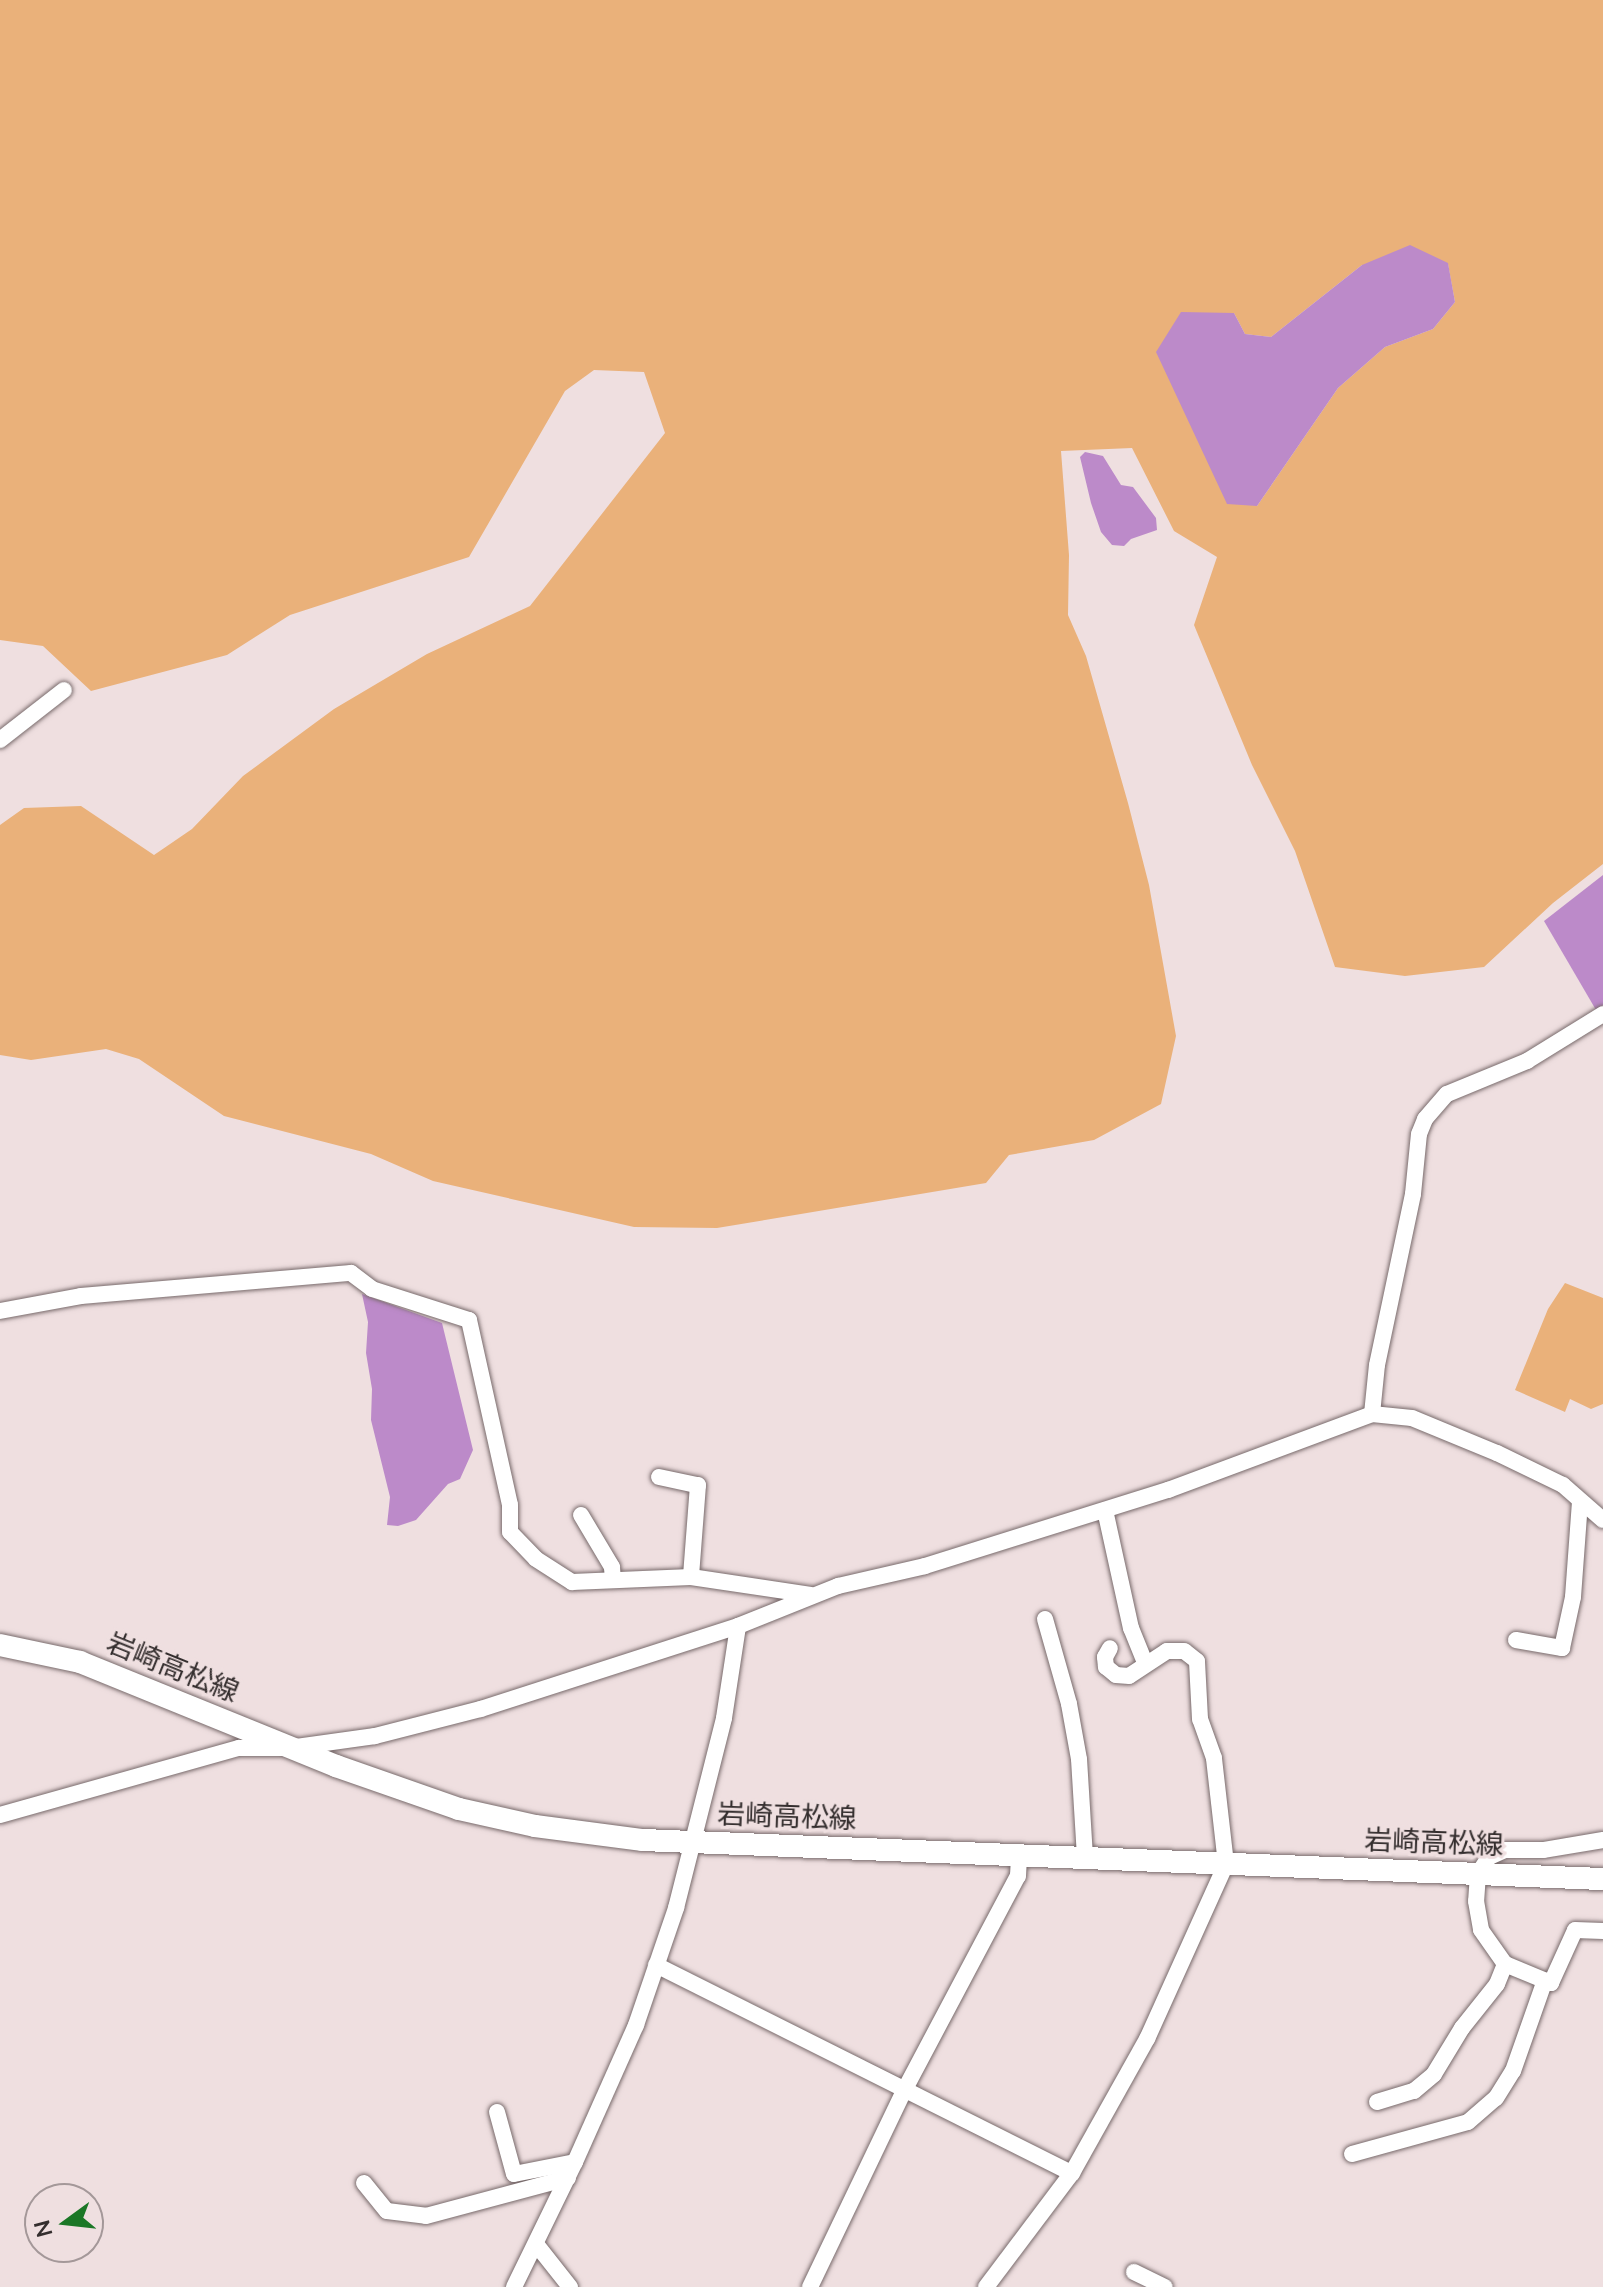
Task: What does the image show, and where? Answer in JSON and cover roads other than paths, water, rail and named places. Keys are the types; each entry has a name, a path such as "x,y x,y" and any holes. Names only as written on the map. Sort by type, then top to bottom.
{"main road":[{"name":"岩崎高松線","path":"0,1645 80,1662 289,1748 459,1809 535,1826 643,1840 1603,1879"}],"street":[{"path":"0,740 64,690"},
{"path":"1372,1414 1377,1365 1413,1194 1419,1134 1425,1119 1447,1094 1527,1061 1603,1014"},
{"path":"0,1311 81,1296 351,1273 372,1289 469,1320 510,1505 510,1532 536,1559 572,1582 691,1577 812,1596"},
{"path":"0,1815 239,1748 289,1748 420,1726 738,1626 812,1596 925,1566 1182,1485 1372,1414 1412,1418 1453,1434 1563,1485 1603,1520"},
{"path":"659,1477 698,1485 691,1577"},
{"path":"1516,1640 1562,1648 1573,1597 1580,1502"},
{"path":"1105,1510 1131,1628 1145,1662"},
{"path":"581,1515 612,1567 613,1580"},
{"path":"1045,1619 1069,1704 1079,1759 1085,1858"},
{"path":"514,2287 572,2170 636,2025 692,1842 724,1718 738,1626"},
{"path":"986,2287 1072,2173 1147,2039 1226,1864 1214,1758 1200,1719 1197,1661 1184,1651 1167,1651 1145,1662 1129,1676 1116,1675 1106,1667 1105,1657 1110,1648"},
{"path":"1603,1840 1543,1850 1505,1850 1489,1857 1478,1874 1476,1901 1481,1930 1505,1964 1551,1983 1575,1930 1603,1931"},
{"path":"810,2287 905,2089 1018,1876 1019,1855"},
{"path":"1377,2102 1414,2091 1434,2074 1462,2028 1497,1984 1505,1964"},
{"path":"656,1965 1072,2173"},
{"path":"1352,2154 1468,2122 1496,2098 1513,2071 1545,1980"},
{"path":"497,2112 514,2174 572,2170"},
{"path":"364,2183 387,2211 426,2216 572,2170"},
{"path":"536,2244 570,2287"},
{"path":"1134,2272 1165,2287"}]}
